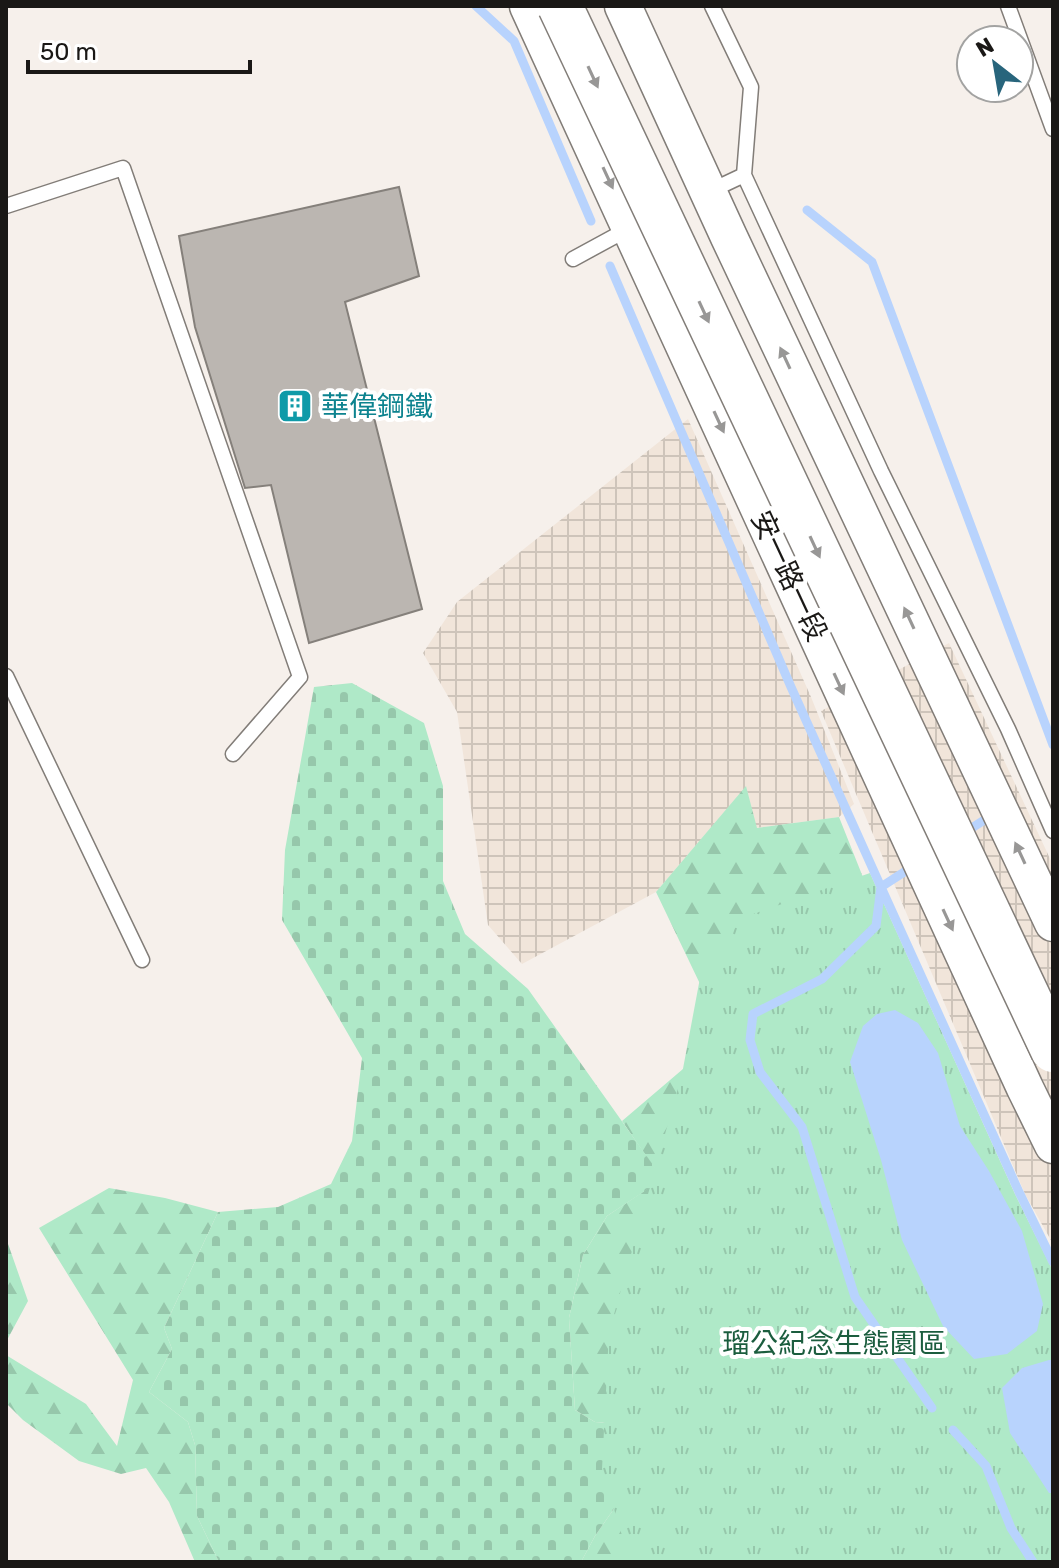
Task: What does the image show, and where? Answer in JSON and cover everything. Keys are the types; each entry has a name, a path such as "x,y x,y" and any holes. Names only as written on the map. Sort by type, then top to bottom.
{"highway":[{"path":"593,6 1053,986"},
{"path":"543,15 1053,1050"}],"street":[{"name":"安一路一段","path":"515,6 543,15 652,275 1053,1145"},
{"path":"623,6 1053,923"},
{"path":"631,227 708,192"}],"lane":[{"path":"712,6 751,87 744,175 881,471 1008,729 1053,831"},
{"path":"1008,6 1053,129"},
{"path":"6,206 123,168 300,677 233,754"},
{"path":"708,192 744,175"},
{"path":"573,259 631,227"},
{"path":"6,676 142,960"}],"shaded area":[{"path":"688,419 811,697 854,804 839,817 756,828 746,787 656,892 522,964 488,925 457,712 423,653 457,602"},
{"path":"949,643 1053,865 1053,1244 1025,1194 821,711"}],"green space":[{"path":"352,683 424,723 443,786 443,881 465,934 528,989 663,1179 607,1216 583,1255 569,1318 575,1410 595,1422 622,1424 643,1467 595,1536 581,1562 219,1562 197,1516 195,1445 188,1422 149,1392 172,1349 164,1328 218,1212 278,1207 331,1184 352,1141 362,1058 282,920 285,850 314,687"},
{"name":"瑠公紀念生態園區","path":"746,786 757,828 839,817 882,925 1046,1562 581,1562 595,1536 643,1467 622,1424 595,1422 575,1410 569,1318 583,1255 607,1216 662,1179 622,1121 724,1034 656,892"},
{"name":"瑠公紀念生態園區","path":"870,873 1053,1271 1053,1562 630,1562 602,1469 609,1332 682,1074 700,978 742,918"},
{"path":"109,1188 218,1212 164,1328 172,1349 149,1392 188,1422 195,1445 197,1516 219,1562 195,1562 169,1502 146,1468 121,1474 79,1461 23,1420 6,1403 6,1355 86,1404 117,1446 133,1380 39,1228"},
{"path":"6,1238 28,1301 6,1342"}],"water":[{"path":"895,1010 918,1023 938,1053 960,1126 1022,1231 1043,1304 1037,1331 1007,1354 974,1359 943,1326 902,1240 850,1062 863,1026 877,1014"},
{"path":"1053,1360 1053,1493 1049,1493 1010,1433 1002,1388 1022,1368"}],"building":[{"name":"華偉鋼鐵","path":"399,187 419,276 345,302 422,609 309,643 271,485 245,488 195,327 179,236"}],"waterway":[{"path":"476,6 514,41 591,221"},
{"path":"807,210 872,262 1053,745"},
{"path":"610,266 791,687 881,887 876,926 822,979 753,1014 750,1040 760,1072 802,1127 855,1297 932,1408"},
{"path":"964,833 992,815"},
{"path":"915,865 881,887 1053,1262"},
{"path":"953,1430 986,1466 1011,1528 1033,1562"}],"place":[{"name":"華偉鋼鐵","path":"295,406"}]}
